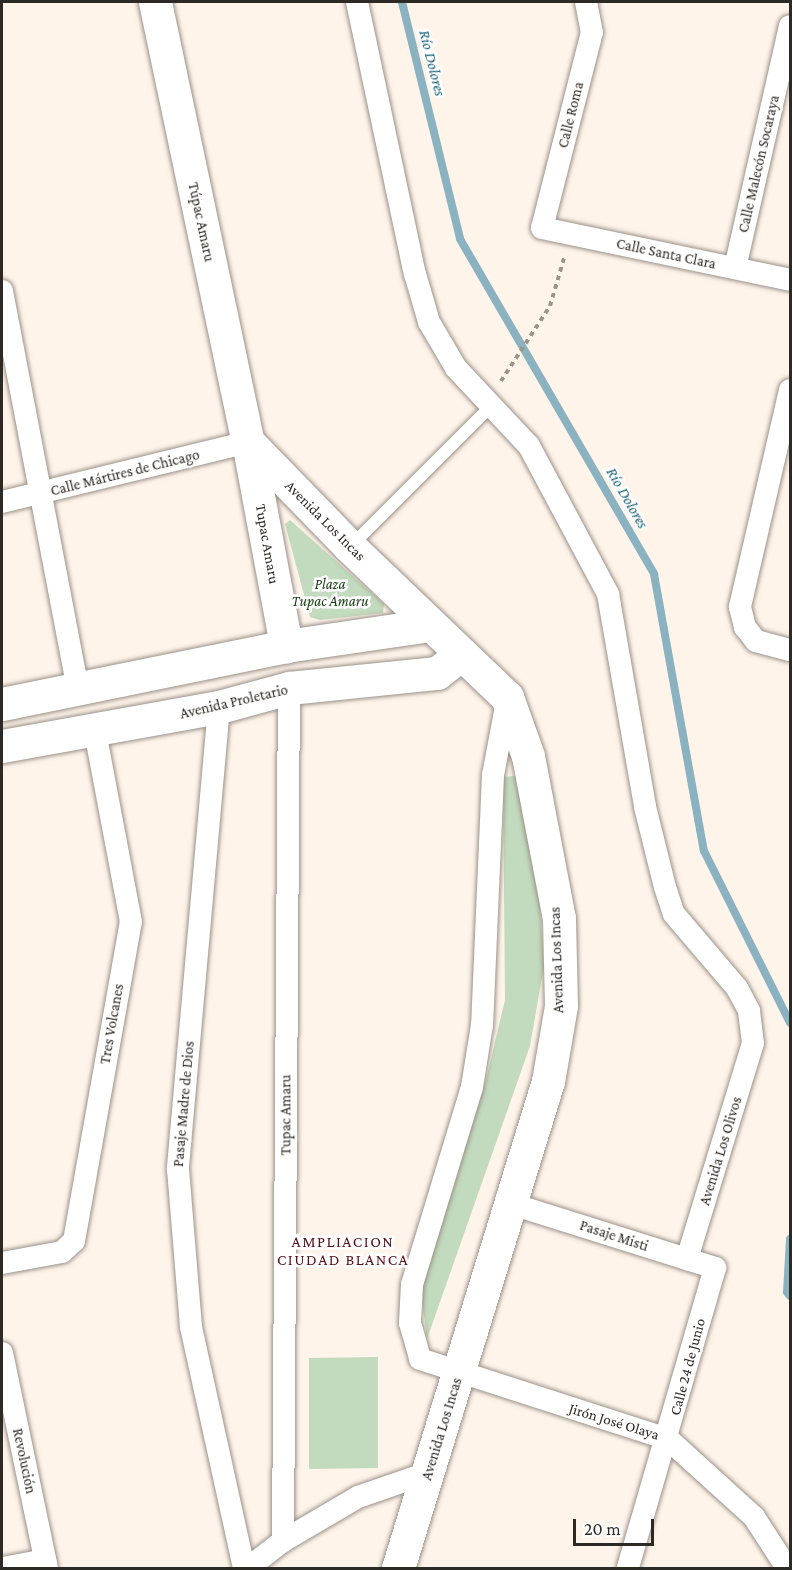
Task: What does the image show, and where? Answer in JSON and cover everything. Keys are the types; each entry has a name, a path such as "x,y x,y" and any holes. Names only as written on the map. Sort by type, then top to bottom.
{"main road":[{"name":"Túpac Amaru","path":"155,2 248,442"},
{"name":"Avenida Los Incas","path":"248,442 350,547 507,697 528,756 559,918 561,1006 548,1081 430,1472 398,1569"},
{"name":"Tupac Amaru","path":"248,442 286,646"},
{"path":"2,704 286,646 430,625"},
{"name":"Avenida Proletario","path":"2,746 219,707 289,688 436,673 461,654"}],"street":[{"path":"357,2 415,274 429,322 456,368 491,406"},
{"name":"Calle Roma","path":"542,228 592,32 586,2"},
{"name":"Calle Malecón Socaraya","path":"735,268 790,26"},
{"name":"Calle Santa Clara","path":"542,228 790,280"},
{"path":"2,291 78,690"},
{"path":"790,390 740,607 745,627 756,641 790,650"},
{"name":"Avenida Los Olivos","path":"491,406 529,447 545,472 608,594 643,796 665,887 674,914 737,988 749,1011 753,1043 687,1259"},
{"name":"Calle Mártires de Chicago","path":"2,502 248,442"},
{"name":"Tupac Amaru","path":"283,1541 289,688"},
{"name":"Jirón José Olaya","path":"507,697 493,775 482,1025 472,1087 412,1284 410,1323 420,1359 668,1439 754,1517 787,1569"},
{"name":"Pasaje Madre de Dios","path":"219,707 178,1169 191,1327 246,1569"},
{"name":"Tres Volcanes","path":"2,1263 62,1252 74,1240 131,922 95,731"},
{"name":"Pasaje Misti","path":"512,1204 715,1268"},
{"name":"Calle 24 de Junio","path":"628,1569 668,1439 715,1268"},
{"name":"Revolución","path":"2,1353 46,1564"},
{"path":"246,1569 283,1541 358,1497 430,1472"},
{"path":"3,1569 46,1564"}],"lane":[{"path":"350,547 491,406"}],"path":[{"path":"498,384 513,367 550,306 571,234"}],"green space":[{"name":"Plaza Tupac Amaru","path":"290,520 384,604 383,613 320,620 310,617 285,524"},
{"path":"515,776 539,890 544,966 530,1046 427,1339 421,1291 486,1080 505,1000 503,777"},
{"path":"378,1357 378,1468 309,1469 309,1358"}],"waterway":[{"name":"Río Dolores","path":"402,2 460,239 654,574 704,851 790,1023"},
{"name":"Río Dolores","path":"790,1239 787,1292 790,1296"}],"district":[{"name":"AMPLIACION CIUDAD BLANCA","path":"343,1251"}]}
